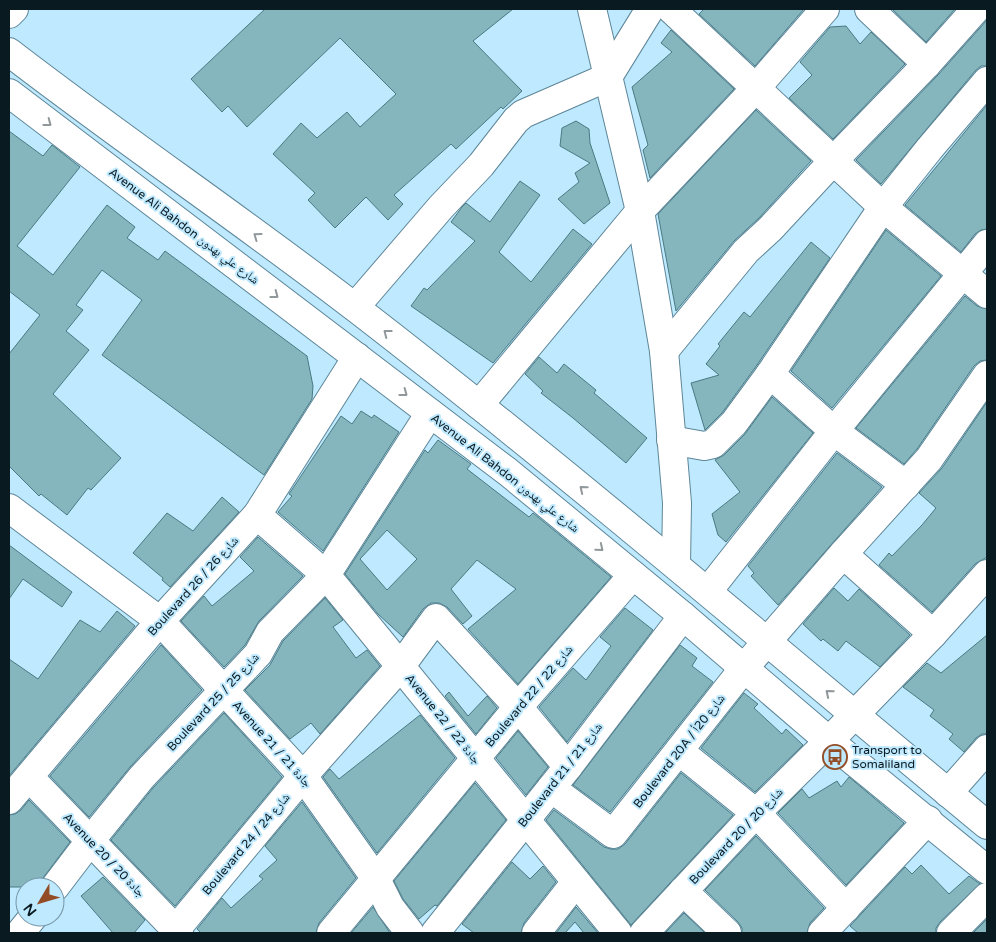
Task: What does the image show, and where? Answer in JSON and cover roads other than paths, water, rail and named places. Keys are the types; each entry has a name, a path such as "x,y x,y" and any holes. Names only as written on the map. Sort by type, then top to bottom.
{"street":[{"path":"9,14 14,9"},
{"path":"592,9 640,211 664,351 677,503 676,565"},
{"path":"355,308 441,207 481,165 516,120 523,114 608,77 650,9"},
{"path":"671,9 883,207 987,294"},
{"path":"480,405 640,211 756,88 825,9"},
{"path":"870,9 927,64"},
{"path":"664,351 746,251 770,229 927,64 976,9"},
{"path":"9,52 355,308 480,405 708,590 987,826"},
{"path":"671,440 704,446 713,444 734,424 883,207 987,81"},
{"name":"Avenue Ali Bahdon شارع علي بهدون","path":"9,93 508,472 987,870"},
{"path":"708,590 834,431 987,244"},
{"name":"Boulevard 26 / شارع 26","path":"9,800 160,621 257,515 357,357"},
{"path":"770,374 834,431 906,484"},
{"name":"Boulevard 20A / شارع 20أ","path":"551,788 613,834 744,668 929,459 987,376"},
{"name":"Boulevard 25 / شارع 25","path":"63,877 141,778 258,654 270,632 326,575 430,413"},
{"name":"Avenue 21 / جادة 21","path":"9,508 160,621 303,776 376,878 390,907 410,933"},
{"name":"Avenue 22 / جادة 22","path":"257,515 326,575 618,933"},
{"path":"844,554 932,634"},
{"name":"Boulevard 20 / شارع 20","path":"644,933 756,813 830,741 987,574"},
{"name":"Boulevard 22 / شارع 22","path":"331,933 518,707 633,575"},
{"name":"Boulevard 21 / شارع 21","path":"435,933 568,767 683,616"},
{"name":"Boulevard 24 / شارع 24","path":"176,932 303,776 400,667 436,618 518,707"},
{"path":"518,707 568,767"},
{"path":"948,793 987,750"},
{"path":"679,751 756,813 846,908"},
{"name":"Avenue 20 / جادة 20","path":"29,777 176,932"},
{"path":"822,933 928,820"},
{"path":"536,933 576,882"},
{"path":"682,891 727,933"},
{"path":"951,933 987,897"}],"place":[{"name":"Transport to Somaliland","path":"835,757"}]}
